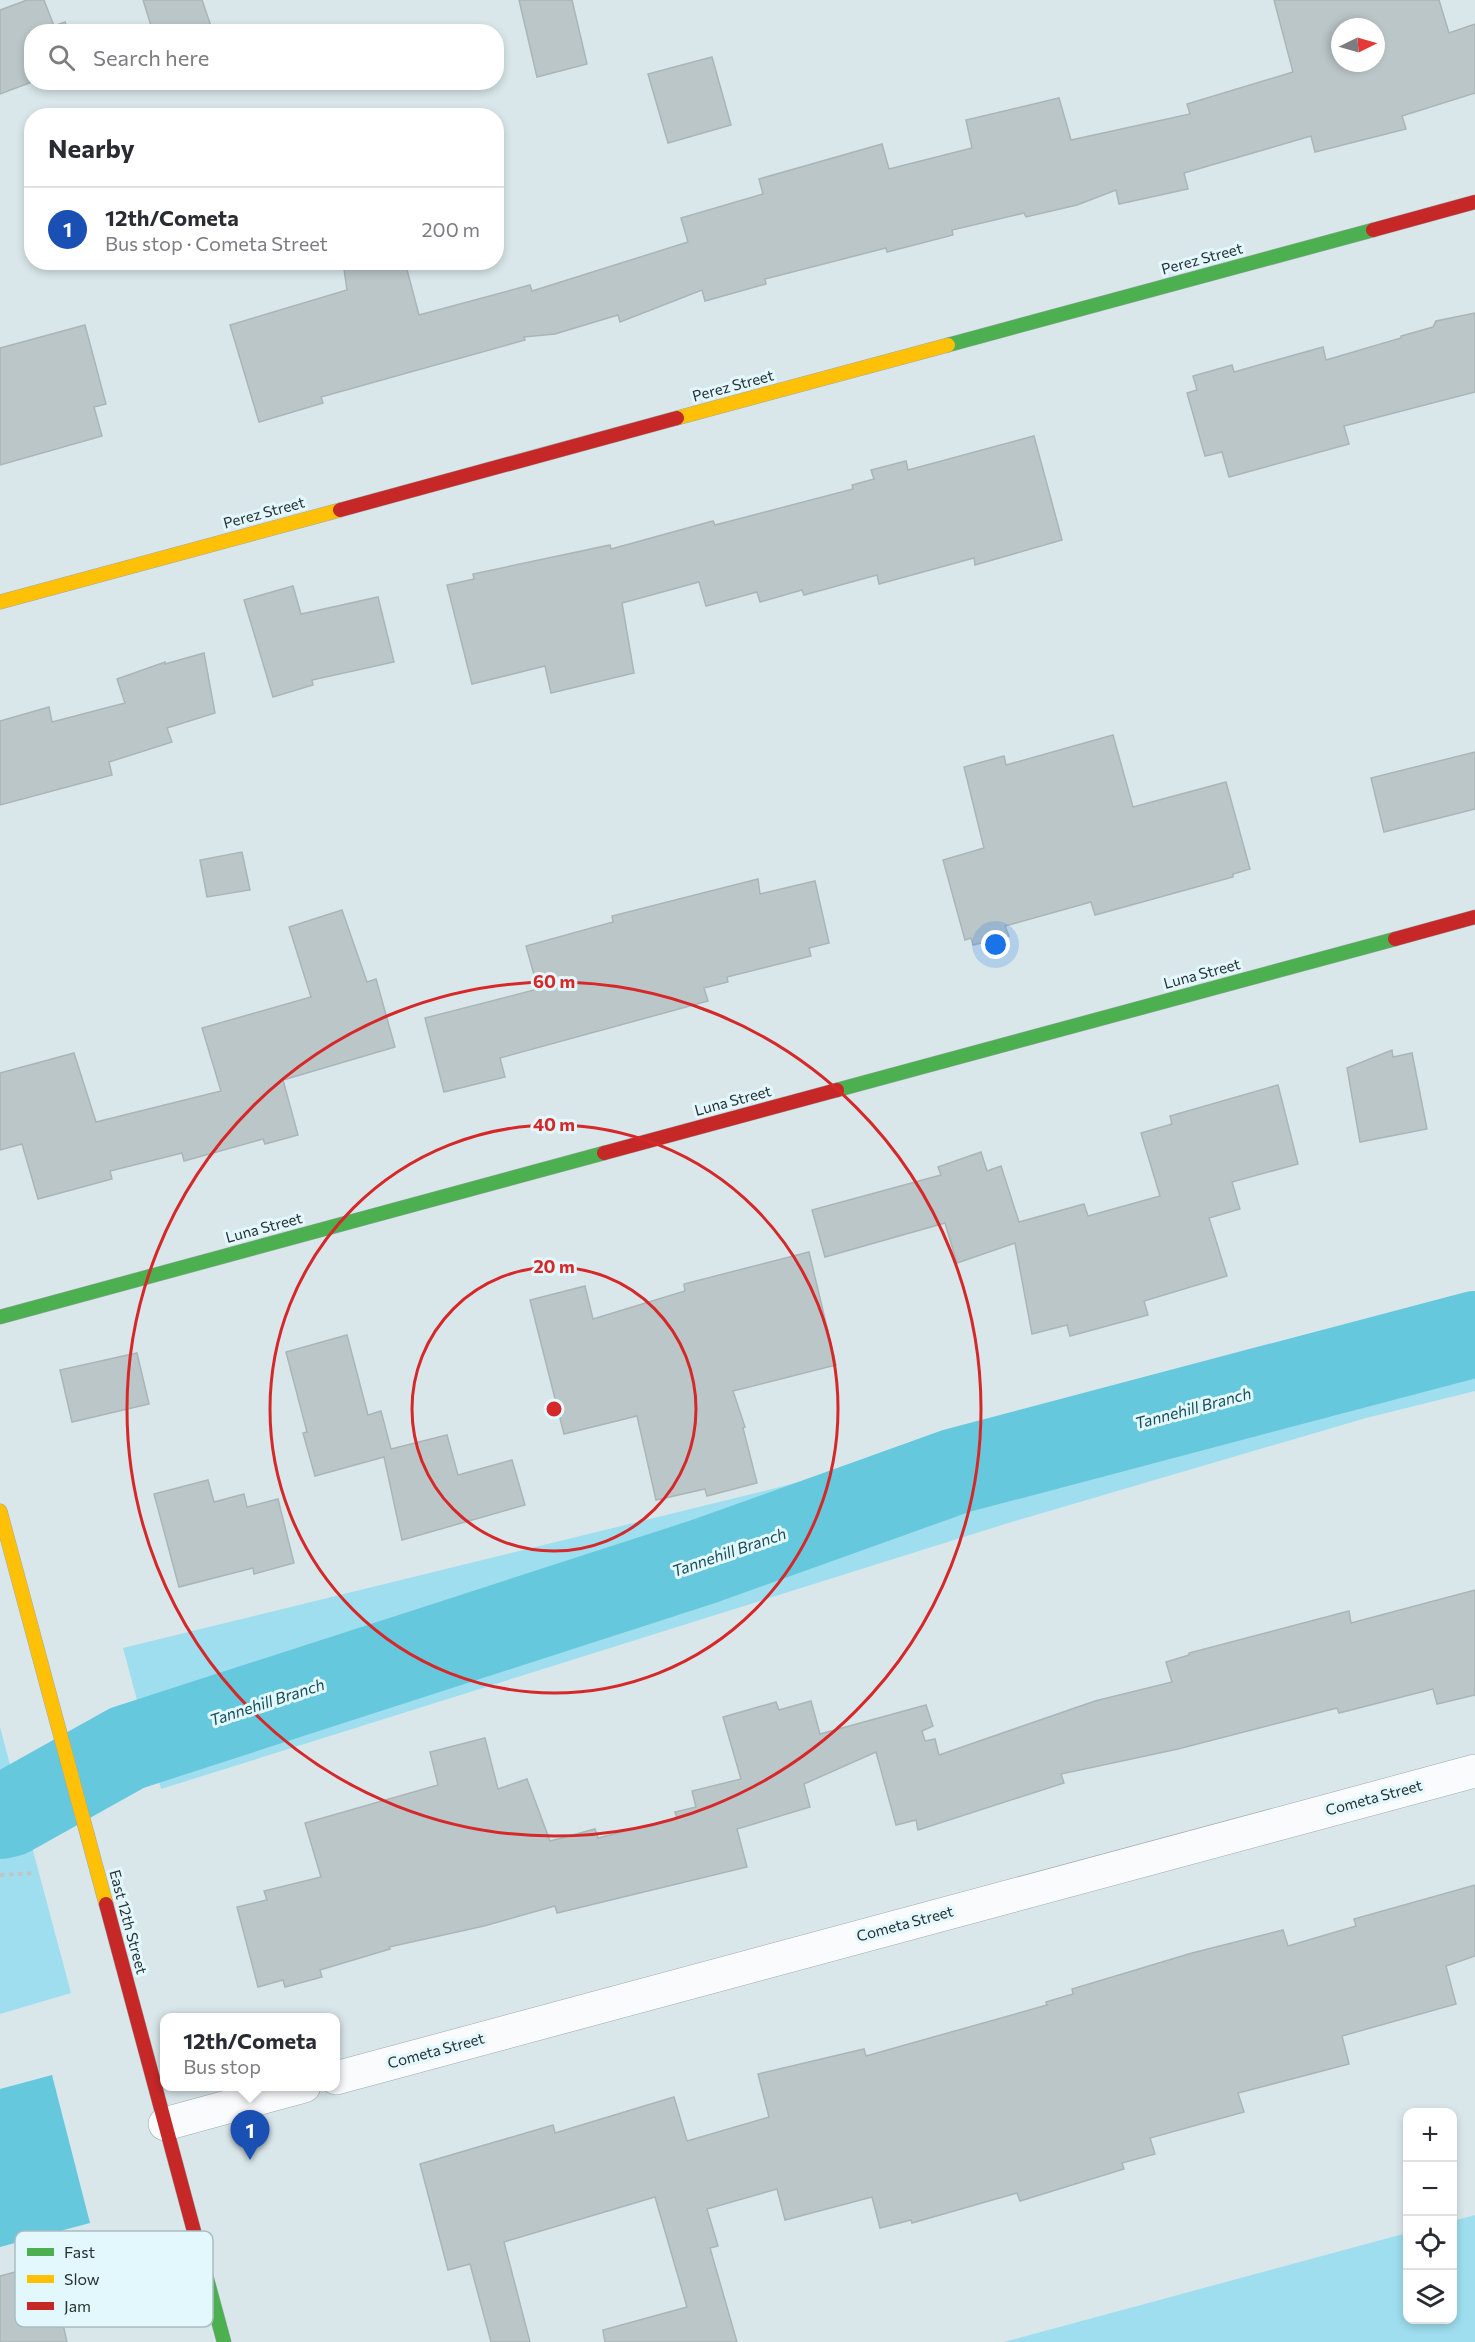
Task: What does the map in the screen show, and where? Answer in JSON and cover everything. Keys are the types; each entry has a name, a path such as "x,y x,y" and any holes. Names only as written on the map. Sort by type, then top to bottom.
{"street":[{"name":"Perez Street","path":"0,602 1475,202"},
{"name":"Luna Street","path":"0,1317 1475,917"},
{"name":"East 12th Street","path":"0,1511 194,2231"},
{"name":"Cometa Street","path":"340,2077 1475,1771"},
{"path":"165,2124 286,2091"},
{"name":"East 12th Street","path":"213,2301 224,2342"}],"path":[{"path":"0,1875 34,1873"}],"shaded area":[{"path":"1475,1303 1475,1391 1366,1418 1005,1524 161,1789 123,1648 772,1489"},
{"path":"0,1727 71,1993 0,2014"},
{"path":"52,2075 90,2223 60,2231 15,2231 15,2243 0,2247 0,2089"},
{"path":"1475,2215 1475,2342 1004,2342 1403,2234 1403,2324 1457,2324 1457,2220"}],"building":[{"path":"27,0 44,0 53,24 24,24 24,85 0,94 0,10"},
{"path":"143,0 202,0 210,24 150,24"},
{"path":"519,0 572,0 587,64 537,77"},
{"path":"1274,0 1439,0 1449,33 1475,24 1475,93 1402,116 1406,129 1315,152 1311,136 1184,173 1188,189 1119,204 1116,190 1077,205 1026,217 1024,213 952,230 953,235 887,252 886,248 765,279 766,284 705,301 702,290 620,322 618,315 555,334 524,337 525,340 321,397 323,403 259,422 230,325 347,290 344,270 407,270 419,315 530,285 532,291 688,242 681,218 763,194 759,179 882,144 889,169 972,148 966,120 1059,98 1071,140 1190,114 1187,104 1293,72"},
{"path":"712,57 731,125 668,143 648,74"},
{"path":"1475,313 1475,392 1344,426 1349,444 1229,477 1222,452 1205,456 1187,393 1197,390 1193,376 1232,365 1234,372 1323,347 1326,360 1433,327 1436,321"},
{"path":"85,325 106,404 94,407 102,436 0,465 0,348"},
{"path":"1034,436 1062,540 975,565 974,558 879,584 877,575 804,595 802,590 760,602 757,592 706,606 699,582 622,603 634,673 551,693 545,666 472,684 447,585 474,579 473,574 610,545 611,549 713,521 715,525 853,489 852,485 874,479 871,470 906,461 908,470"},
{"path":"293,586 301,614 378,597 394,662 312,680 313,685 273,697 244,600"},
{"path":"204,653 215,713 167,728 172,742 109,762 112,775 0,805 0,721 49,707 52,722 125,703 117,679 165,662 165,664"},
{"path":"1113,735 1133,807 1226,782 1250,869 1233,874 1233,877 1095,915 1091,902 1005,926 1009,936 973,945 971,938 965,940 943,860 984,848 964,767 1004,756 1006,765"},
{"path":"1475,752 1475,809 1384,832 1371,778"},
{"path":"242,852 250,890 207,897 200,860"},
{"path":"758,879 760,894 815,881 829,943 809,948 811,956 727,977 728,982 704,988 708,1001 500,1058 505,1077 444,1092 425,1018 538,989 526,946 613,922 612,916"},
{"path":"342,910 367,982 376,979 395,1047 283,1080 298,1135 265,1144 263,1139 184,1161 182,1153 110,1171 112,1179 38,1199 22,1144 0,1150 0,1073 74,1053 96,1122 221,1091 202,1028 311,997 289,927"},
{"path":"1392,1050 1393,1057 1412,1053 1427,1129 1360,1142 1347,1068"},
{"path":"1278,1085 1298,1164 1232,1182 1240,1209 1209,1218 1227,1276 1144,1301 1148,1315 1070,1336 1067,1325 1032,1334 1015,1243 957,1263 945,1223 825,1257 812,1210 941,1175 938,1167 981,1152 987,1171 1001,1166 1019,1222 1084,1204 1088,1216 1160,1196 1141,1133 1172,1124 1170,1116"},
{"path":"809,1252 836,1365 733,1391 745,1427 743,1428 757,1483 707,1496 705,1489 656,1500 637,1416 564,1434 530,1300 585,1286 593,1319 685,1291 684,1284"},
{"path":"347,1335 368,1415 381,1411 391,1449 447,1435 458,1475 512,1460 525,1505 402,1540 384,1457 315,1476 303,1433 307,1432 286,1352"},
{"path":"137,1353 149,1404 72,1422 60,1370"},
{"path":"208,1480 214,1502 244,1494 247,1507 278,1499 294,1563 254,1574 253,1568 179,1587 154,1494"},
{"path":"1475,1590 1475,1695 1437,1704 1433,1689 1339,1713 1337,1708 1178,1749 1061,1774 1064,1783 918,1830 916,1820 896,1825 876,1752 804,1784 810,1807 737,1829 747,1867 557,1913 555,1906 484,1926 389,1947 390,1949 320,1970 322,1977 285,1987 283,1980 258,1987 237,1907 267,1900 264,1891 321,1877 305,1823 438,1785 430,1752 485,1738 498,1789 527,1779 550,1841 595,1829 598,1838 677,1818 675,1812 696,1807 692,1791 741,1779 723,1717 776,1702 779,1710 811,1701 820,1734 926,1705 933,1726 922,1731 925,1741 935,1739 939,1755 1095,1701 1172,1682 1166,1662 1189,1655 1189,1653 1349,1611 1351,1623"},
{"path":"1475,1885 1475,1956 1446,1966 1456,2004 1342,2036 1349,2064 1238,2093 1244,2112 1150,2138 1155,2154 1122,2163 1124,2169 1020,2201 1017,2193 912,2223 911,2220 880,2228 872,2197 785,2220 777,2189 707,2209 718,2246 710,2248 737,2342 605,2342 603,2330 687,2307 655,2197 504,2242 530,2342 491,2342 470,2264 448,2270 420,2164 553,2125 555,2133 674,2097 687,2141 769,2117 758,2074 864,2049 866,2056 1047,2005 1046,2002 1073,1994 1072,1989 1192,1953 1283,1930 1288,1946 1356,1926 1354,1919"},
{"path":"15,2272 15,2327 64,2327 67,2342 0,2342 0,2276"}],"waterway":[{"name":"Tannehill Branch","path":"0,1816 9,1814 127,1748 705,1561 956,1471 1475,1334"}],"traffic: fast":[{"path":"948,345 1373,230"},
{"path":"837,1090 1395,939"},
{"path":"0,1317 604,1153"},
{"path":"213,2302 224,2342"}],"traffic: slow":[{"path":"677,418 948,345"},
{"path":"0,602 340,510"},
{"path":"0,1511 106,1904"}],"traffic: jam":[{"path":"1373,230 1475,202"},
{"path":"340,510 677,418"},
{"path":"1395,939 1475,917"},
{"path":"604,1153 837,1090"},
{"path":"106,1904 194,2231"}],"place":[{"name":"12th/Cometa","path":"250,2160"}]}
